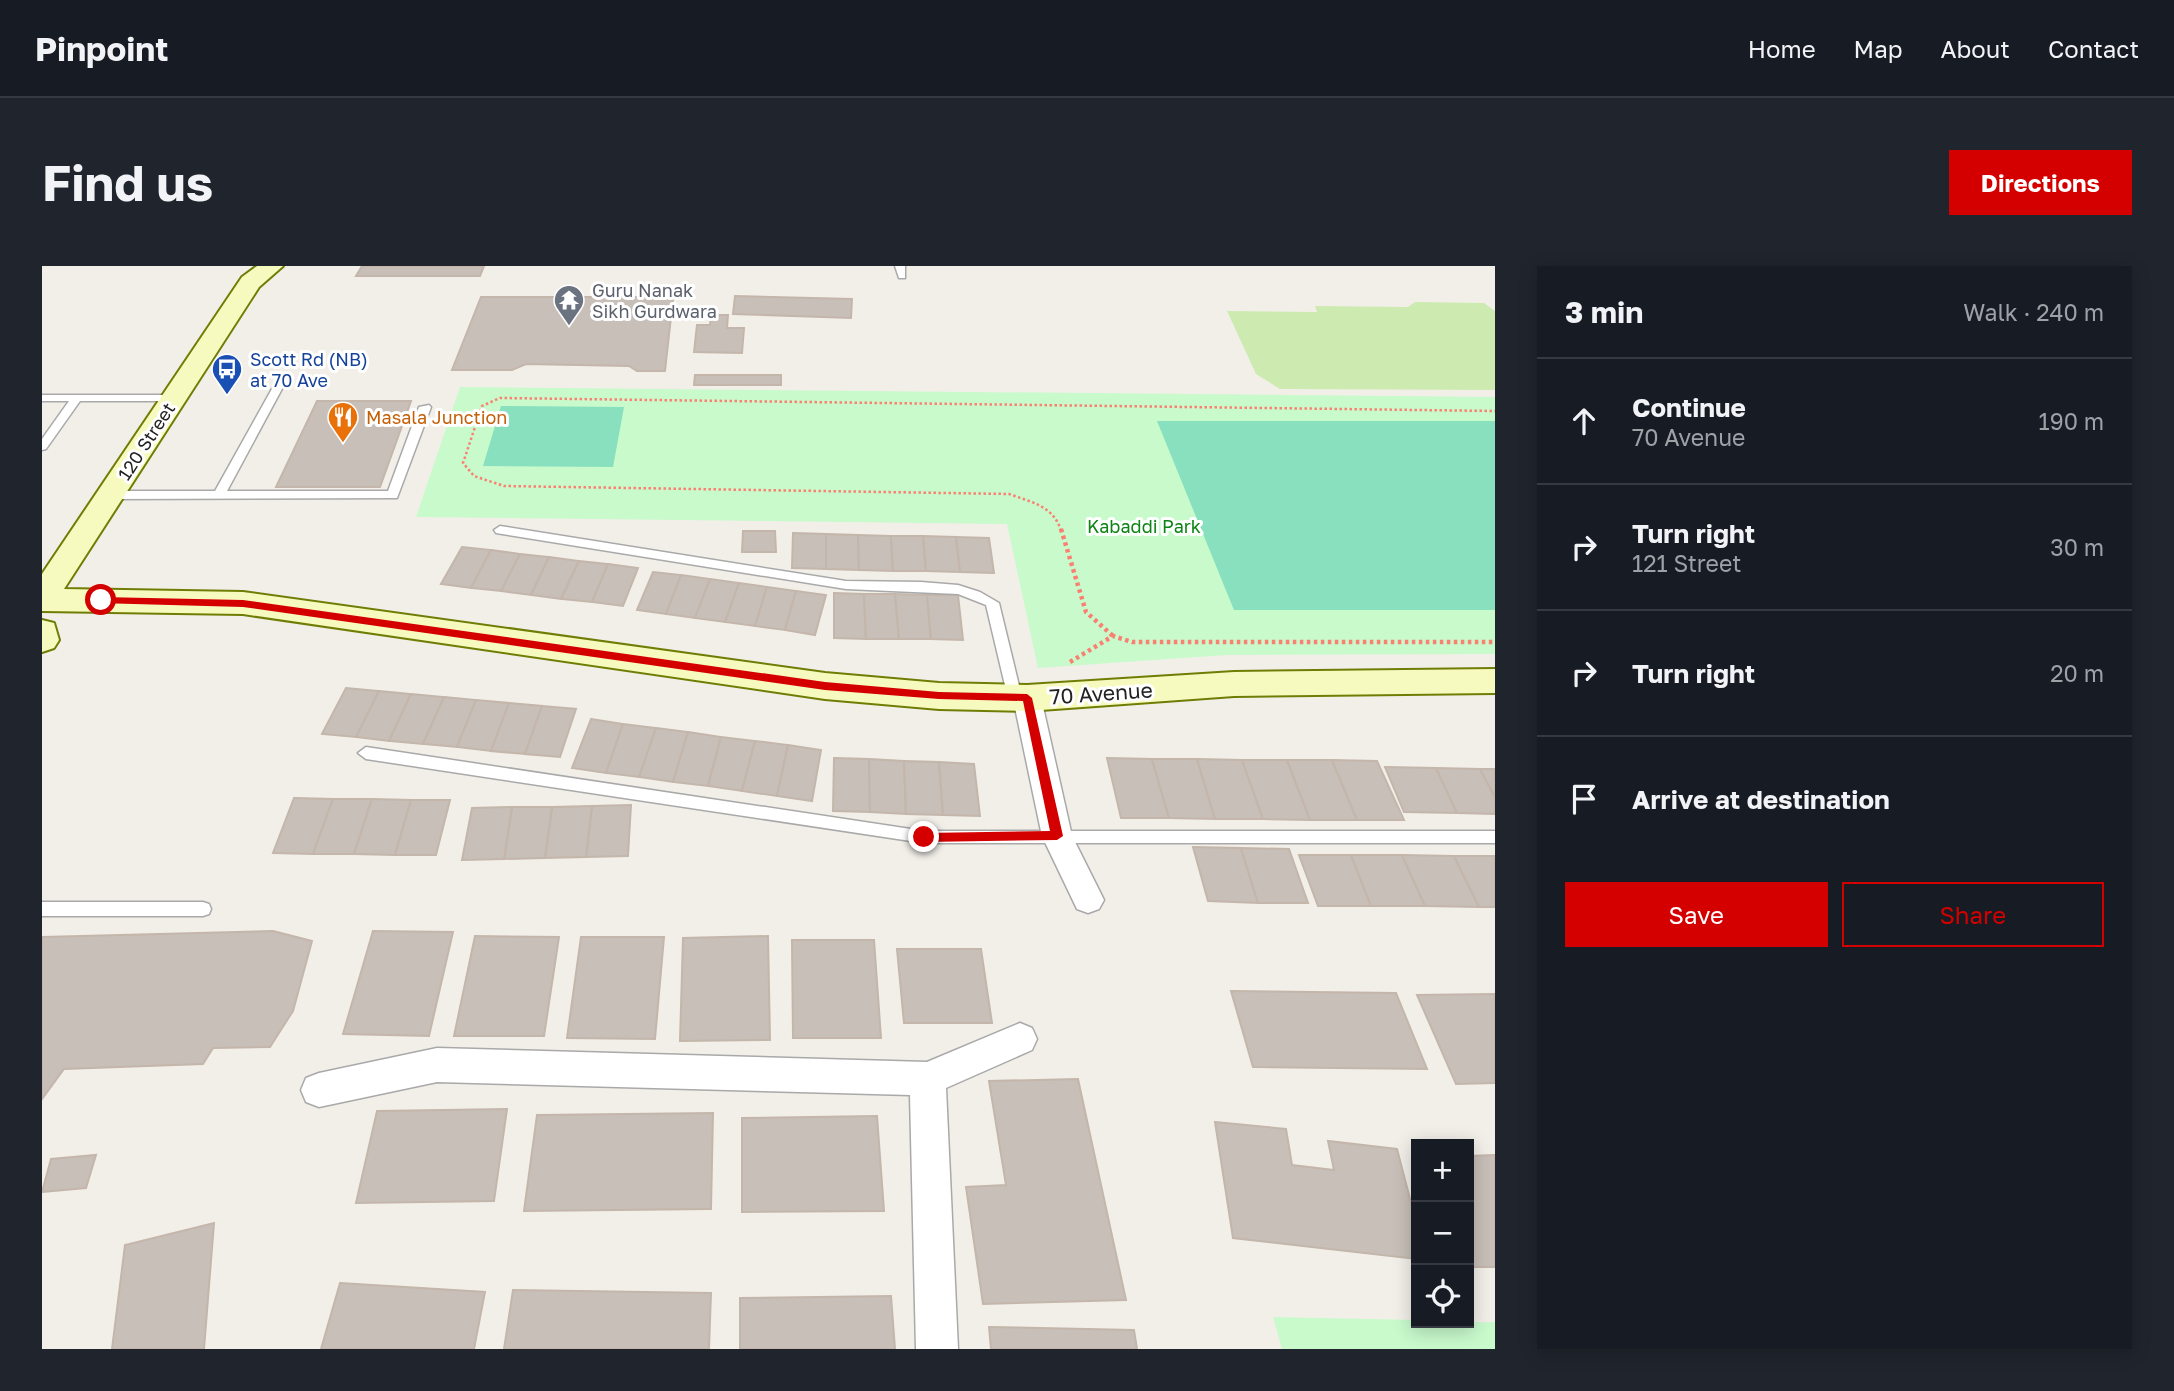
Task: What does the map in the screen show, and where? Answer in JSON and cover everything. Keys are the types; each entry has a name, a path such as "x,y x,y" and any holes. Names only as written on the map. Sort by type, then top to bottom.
{"street":[{"name":"120 Street","path":"42,600 173,398 247,274 272,266"},
{"name":"70 Avenue","path":"42,600 243,604 825,686 939,696 1021,698 1234,684 1495,681"},
{"path":"42,631 42,640"},
{"path":"1021,698 1057,836 1088,900"},
{"path":"319,1090 437,1065 928,1079 1020,1039"},
{"path":"928,1079 937,1349"}],"lane":[{"path":"219,495 278,387"},
{"path":"42,398 173,398"},
{"path":"42,447 77,398"},
{"path":"111,495 393,495 425,407"},
{"path":"42,426 57,426"},
{"path":"500,530 849,585 954,588 975,592 992,603 1021,698"},
{"path":"366,753 924,837 1495,837"},
{"path":"42,909 203,909"}],"path":[{"path":"1495,411 500,398 482,406 463,463 465,469 473,475 504,485 1009,494 1045,507 1058,520 1086,612 1113,636 1132,642 1495,642"},
{"path":"1068,663 1113,636"}],"green space":[{"path":"1415,302 1484,303 1495,311 1495,390 1280,389 1256,374 1227,311 1317,312 1315,306 1408,307"},
{"name":"Kabaddi Park","path":"460,387 1495,397 1495,654 1227,655 1038,668 1007,524 416,517"},
{"path":"501,406 624,407 613,467 483,466"},
{"path":"1157,421 1495,421 1495,610 1234,610"},
{"path":"1273,1317 1411,1320 1411,1328 1474,1328 1474,1322 1495,1322 1495,1349 1282,1349"}],"building":[{"path":"362,266 484,266 480,276 356,276"},
{"name":"Guru Nanak Sikh Gurdwara","path":"663,290 674,290 665,371 637,371 629,366 526,364 512,370 452,370 481,297 643,297"},
{"path":"735,296 852,299 851,318 733,314"},
{"path":"711,315 728,315 727,328 744,328 742,353 694,352 697,325 710,325"},
{"path":"695,375 781,375 781,385 694,385"},
{"path":"317,401 411,401 380,487 276,487"},
{"path":"743,531 775,531 776,552 742,552"},
{"path":"793,533 826,534 826,569 792,568"},
{"path":"826,534 858,535 859,570 826,569"},
{"path":"858,535 891,536 893,571 859,570"},
{"path":"891,536 923,536 926,571 893,571"},
{"path":"923,536 956,537 960,572 926,571"},
{"path":"956,537 989,538 994,573 960,572"},
{"path":"462,547 491,550 471,588 441,584"},
{"path":"491,550 520,554 501,591 471,588"},
{"path":"520,554 549,557 531,595 501,591"},
{"path":"549,557 579,561 561,599 531,595"},
{"path":"579,561 608,564 592,602 561,599"},
{"path":"608,564 638,568 623,606 592,602"},
{"path":"653,572 681,575 666,614 637,610"},
{"path":"681,575 710,579 695,618 666,614"},
{"path":"710,579 739,583 725,622 695,618"},
{"path":"739,583 767,587 755,626 725,622"},
{"path":"767,587 796,591 785,630 755,626"},
{"path":"796,591 826,595 815,635 785,630"},
{"path":"834,593 864,594 866,639 834,638"},
{"path":"864,594 895,594 899,639 866,639"},
{"path":"895,594 927,595 931,639 899,639"},
{"path":"927,595 958,595 963,640 931,639"},
{"path":"346,688 379,691 356,737 322,734"},
{"path":"379,691 411,694 389,741 356,737"},
{"path":"411,694 444,697 423,744 389,741"},
{"path":"444,697 476,700 457,747 423,744"},
{"path":"476,700 509,703 491,751 457,747"},
{"path":"509,703 542,706 525,754 491,751"},
{"path":"542,706 576,709 560,757 525,754"},
{"path":"591,719 623,724 606,773 572,768"},
{"path":"623,724 656,728 639,777 606,773"},
{"path":"656,728 688,732 673,782 639,777"},
{"path":"688,732 721,737 708,786 673,782"},
{"path":"721,737 755,741 742,791 708,786"},
{"path":"755,741 788,745 777,796 742,791"},
{"path":"788,745 821,750 812,801 777,796"},
{"path":"834,758 869,759 870,812 833,811"},
{"path":"1107,758 1152,759 1169,818 1121,818"},
{"path":"869,759 904,761 906,814 870,812"},
{"path":"1152,759 1197,759 1215,819 1169,818"},
{"path":"1197,759 1242,760 1263,819 1215,819"},
{"path":"1242,760 1287,760 1310,820 1263,819"},
{"path":"1287,760 1332,760 1357,820 1310,820"},
{"path":"1332,760 1377,761 1404,820 1357,820"},
{"path":"904,761 939,762 943,815 906,814"},
{"path":"939,762 974,764 980,816 943,815"},
{"path":"1385,767 1436,768 1457,813 1404,812"},
{"path":"1436,768 1480,769 1495,797 1495,814 1457,813"},
{"path":"1480,769 1495,769 1495,797"},
{"path":"294,798 333,799 313,854 273,853"},
{"path":"333,799 372,799 354,854 313,854"},
{"path":"372,799 411,800 395,855 354,854"},
{"path":"411,800 450,800 436,855 395,855"},
{"path":"631,805 628,856 586,857 592,806"},
{"path":"592,806 586,857 545,858 552,807"},
{"path":"512,807 552,807 545,858 504,859"},
{"path":"512,807 504,859 462,860 472,808"},
{"path":"1193,847 1241,848 1258,903 1208,901"},
{"path":"1241,848 1289,849 1308,903 1258,903"},
{"path":"1299,855 1351,855 1371,906 1318,906"},
{"path":"1351,855 1402,855 1425,906 1371,906"},
{"path":"1402,855 1454,856 1479,907 1425,906"},
{"path":"1454,856 1495,856 1495,907 1479,907"},
{"path":"273,931 312,941 293,1011 270,1047 213,1048 203,1064 64,1069 42,1099 42,937"},
{"path":"373,931 453,932 429,1036 343,1034"},
{"path":"475,936 559,937 544,1036 454,1036"},
{"path":"768,936 770,1040 680,1041 683,938"},
{"path":"581,937 664,937 655,1039 567,1038"},
{"path":"792,940 874,940 881,1038 793,1038"},
{"path":"897,949 981,949 992,1023 904,1023"},
{"path":"1231,991 1396,993 1427,1069 1253,1067"},
{"path":"1495,994 1495,1083 1456,1084 1417,995"},
{"path":"1078,1079 1126,1300 983,1304 966,1187 1006,1185 989,1081"},
{"path":"507,1109 494,1201 356,1203 377,1111"},
{"path":"713,1113 711,1209 524,1211 537,1115"},
{"path":"877,1116 884,1211 742,1212 742,1118"},
{"path":"1215,1122 1286,1129 1292,1165 1334,1170 1328,1141 1397,1149 1411,1203 1411,1258 1233,1238"},
{"path":"96,1155 86,1188 42,1192 51,1159"},
{"path":"1495,1155 1495,1267 1474,1267 1474,1156"},
{"path":"214,1223 204,1349 112,1349 125,1245"},
{"path":"340,1283 485,1292 474,1349 321,1349"},
{"path":"513,1290 711,1293 709,1349 504,1349"},
{"path":"891,1296 895,1349 740,1349 740,1298"},
{"path":"989,1327 1134,1330 1137,1349 991,1349"}],"place":[{"name":"Guru Nanak Sikh Gurdwara","path":"569,327"},
{"name":"Scott Rd (NB) at 70 Ave","path":"227,396"},
{"name":"Masala Junction","path":"343,444"}],"route":[{"path":"101,600 243,604 825,686 939,696 1027,698 1057,836 924,837"}]}
